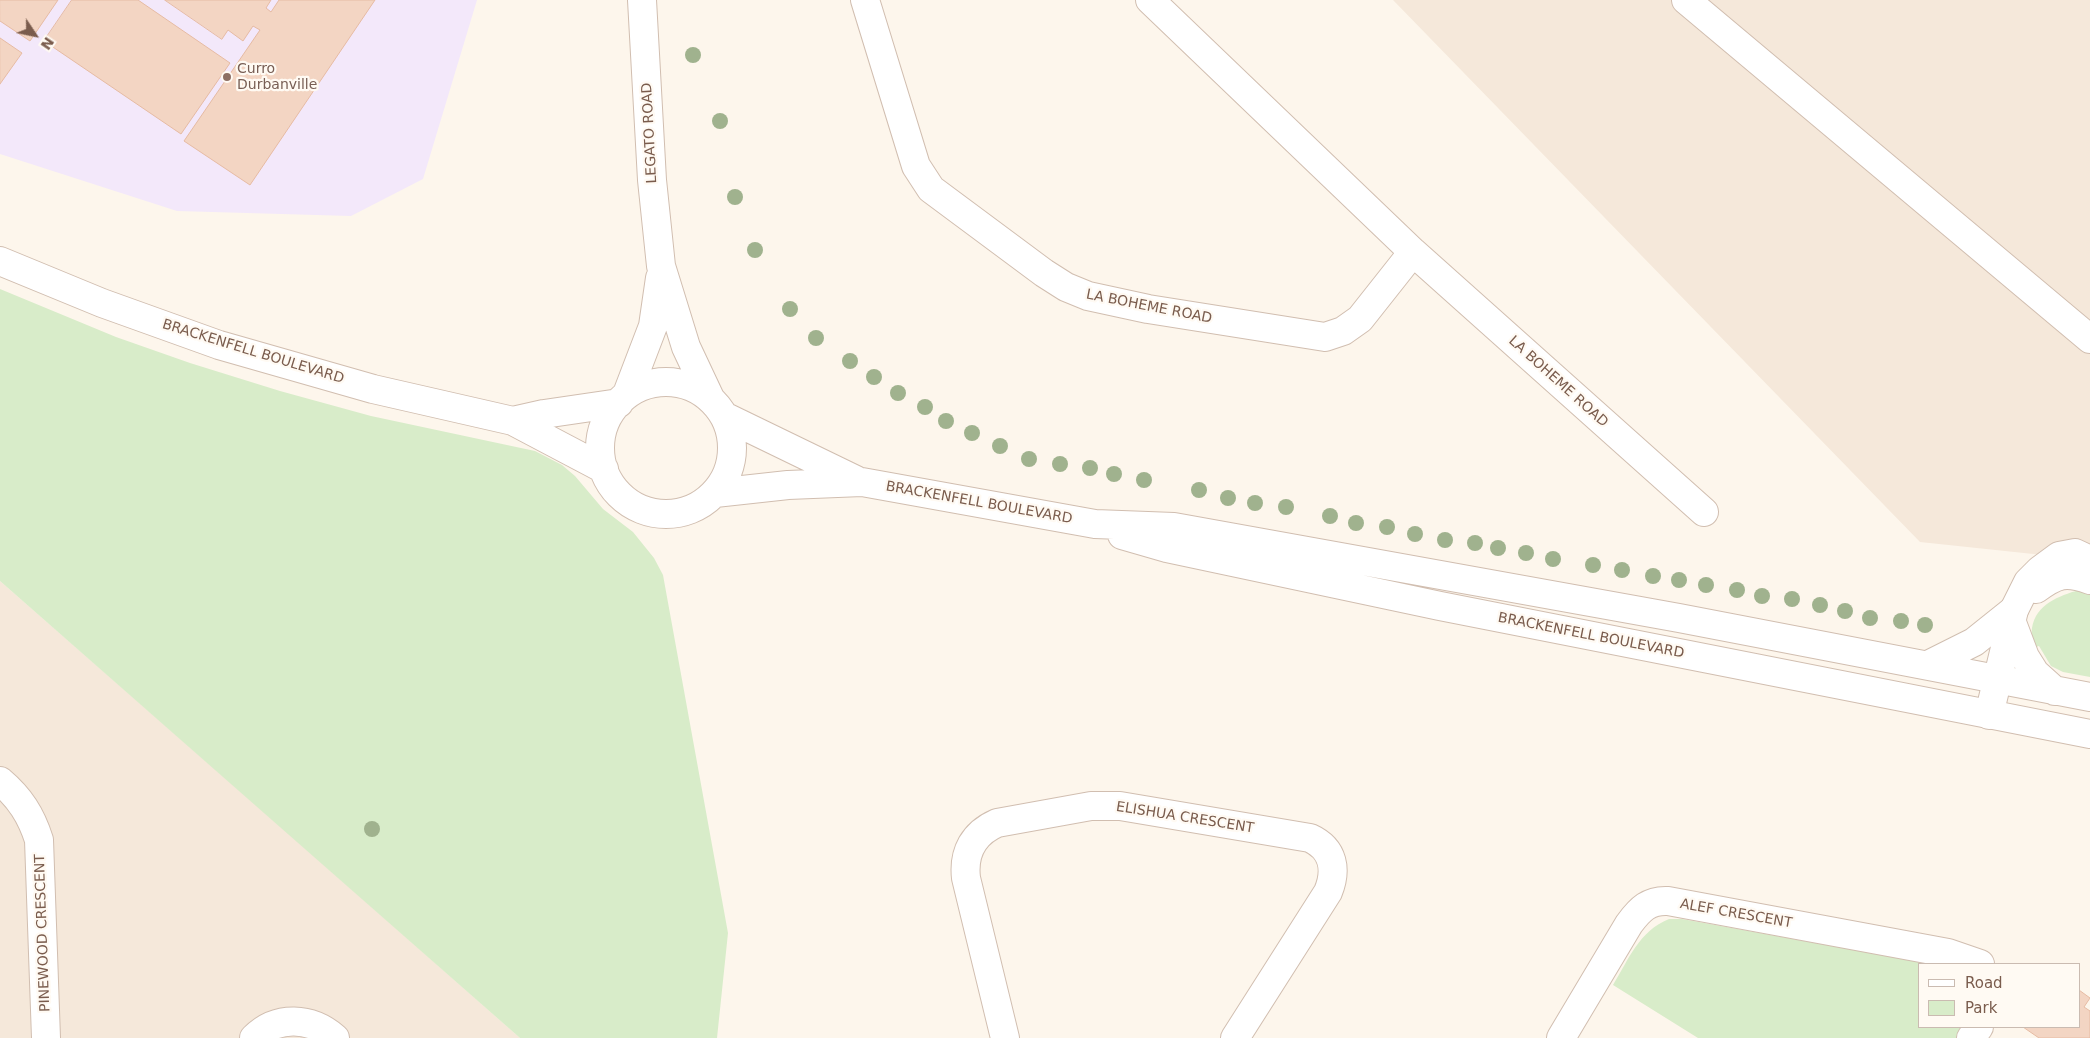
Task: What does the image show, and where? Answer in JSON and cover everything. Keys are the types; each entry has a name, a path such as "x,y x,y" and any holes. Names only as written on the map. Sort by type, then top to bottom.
{"street":[{"name":"LEGATO ROAD","path":"642,0 652,180 661,266 686,347 717,407"},
{"name":"LA BOHEME ROAD","path":"865,0 916,166 923,178 931,189 1044,273 1066,287 1088,296 1148,309 1325,337 1343,331 1360,319 1413,252"},
{"name":"LA BOHEME ROAD","path":"1150,0 1413,252 1704,512"},
{"path":"1686,0 2090,339"},
{"name":"BRACKENFELL BOULEVARD","path":"0,261 102,303 219,344 373,389 513,421 604,469"},
{"name":"LEGATO ROAD","path":"623,398 653,326 661,266"},
{"path":"671,382 692,387 717,407 732,437 732,459 724,480 715,493 692,509 672,514 650,512 630,504 614,489 604,469 601,448 604,427 623,398 649,385 671,382"},
{"name":"BRACKENFELL BOULEVARD","path":"513,421 623,398"},
{"name":"BRACKENFELL BOULEVARD","path":"717,407 862,482"},
{"name":"BRACKENFELL BOULEVARD","path":"715,493 788,485 862,482 1095,524 1174,527 1688,620 2090,697"},
{"name":"BRACKENFELL BOULEVARD","path":"1095,524 1129,538 1168,548 1440,606 2090,734"},
{"path":"1989,715 1996,679 2015,609 2028,582 2059,556 2085,554"},
{"path":"1928,665 1974,642 2062,574 2074,575 2090,580"},
{"path":"2015,609 2025,657 2035,673 2055,691"},
{"name":"PINEWOOD CRESCENT","path":"0,781 17,796 27,811 39,840 46,1038"},
{"name":"ELISHUA CRESCENT","path":"1005,1038 966,878 966,863 971,844 984,829 997,823 1091,806 1120,806 1310,838 1318,842 1330,854 1334,872 1328,892 1235,1038"},
{"name":"ALEF CRESCENT","path":"1561,1038 1629,924 1640,910 1654,901 1668,901 1948,953 1977,963"},
{"path":"254,1038 261,1031 291,1022 310,1022 327,1031 335,1038"},
{"path":"1970,1038 1978,1028"}],"shaded area":[{"name":"Curro Durbanville","path":"0,0 477,0 423,179 351,216 177,211 0,154"},
{"path":"1393,0 2090,0 2090,560 1920,542"},
{"path":"0,581 280,826 520,1038 0,1038"}],"green space":[{"path":"0,289 116,337 190,363 280,391 371,416 535,451 562,465 575,476 603,509 633,532 654,558 663,575 728,933 717,1038 520,1038 0,581"},
{"path":"2079,590 2090,593 2090,677 2063,672 2051,666 2039,646 2033,648 2032,628 2038,613 2056,598"},
{"path":"1669,919 1682,919 1926,963 1918,963 1918,1028 1964,1028 1956,1038 1698,1038 1613,985 1642,938 1659,924"}],"building":[{"path":"0,0 58,0 30,41 0,21"},
{"path":"72,0 138,0 230,63 181,134 44,41"},
{"path":"165,0 271,0 266,8 271,12 279,0 375,0 250,185 184,141 260,30 253,26 243,41 228,30 222,39"},
{"path":"0,38 22,53 0,84"},
{"path":"2080,991 2090,998 2084,1007 2090,1011 2090,1038 2039,1038 2024,1028 2080,1028"}],"place":[{"name":"Curro Durbanville","path":"227,77"}]}
